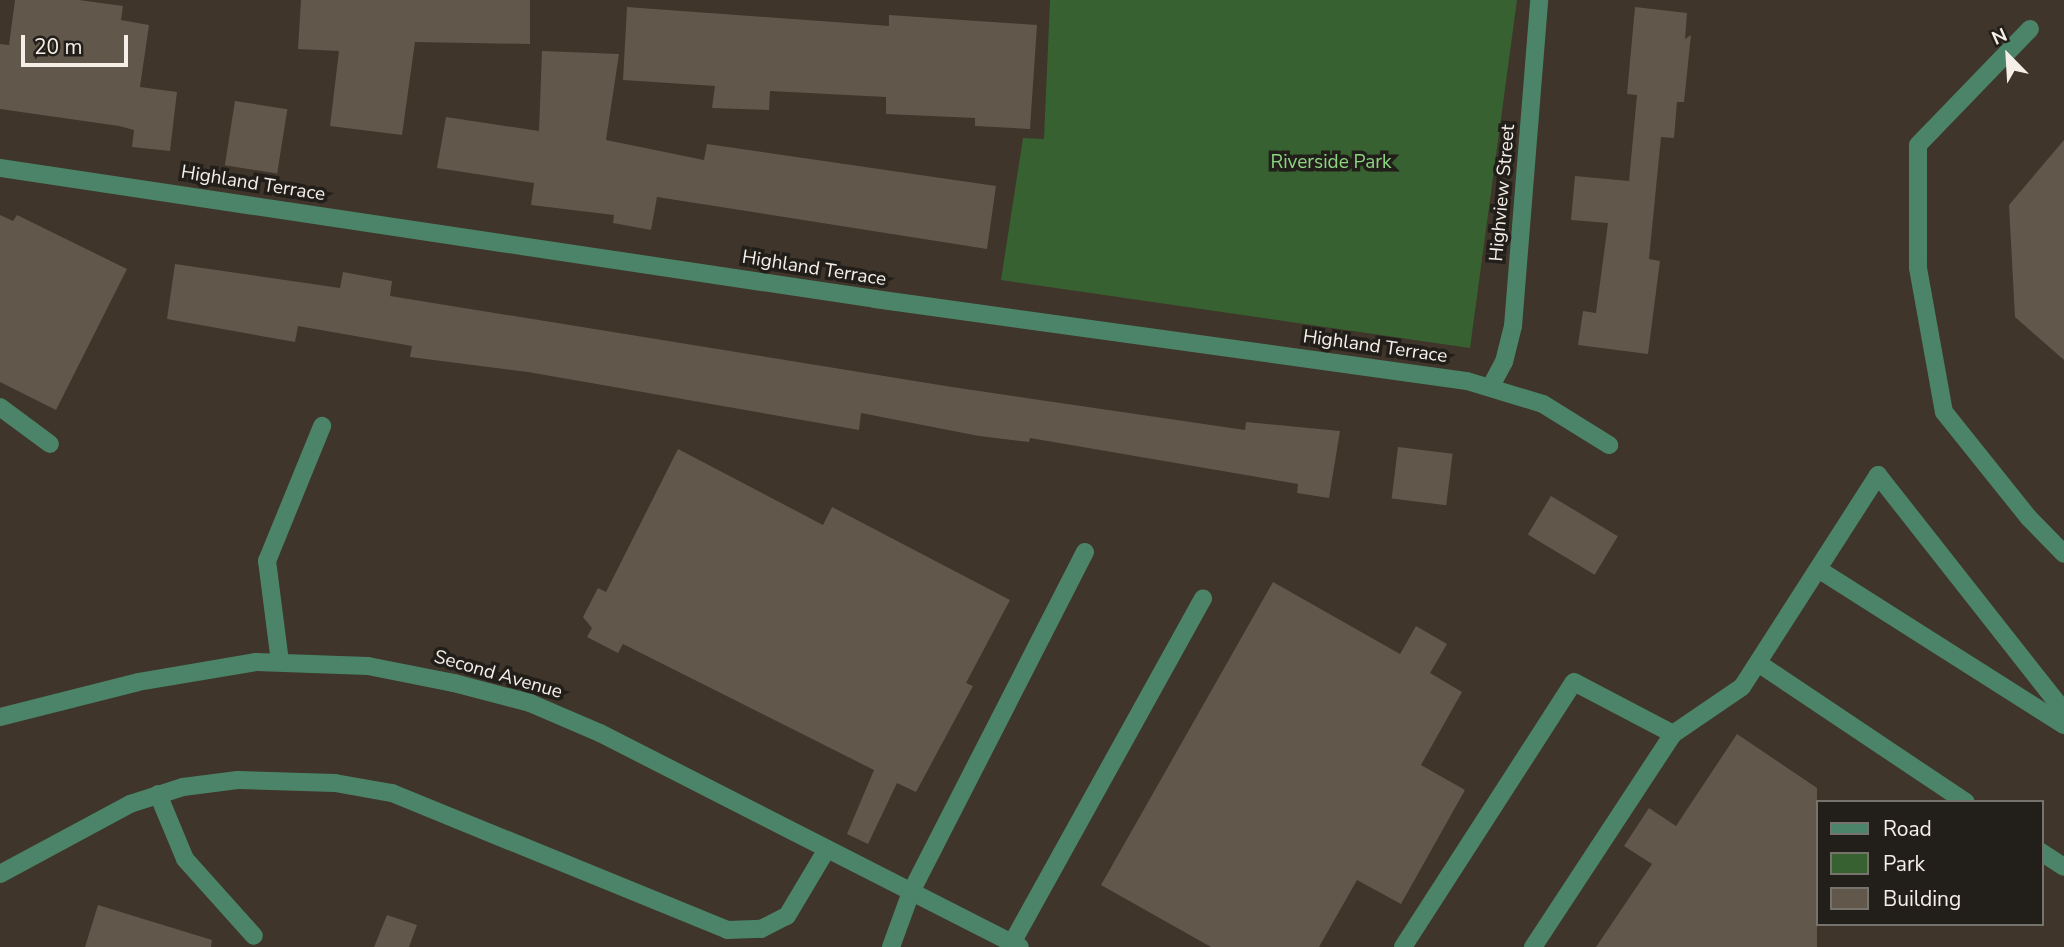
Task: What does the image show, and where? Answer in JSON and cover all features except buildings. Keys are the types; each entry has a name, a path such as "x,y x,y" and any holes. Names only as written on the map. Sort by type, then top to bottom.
{"street":[{"name":"Highview Street","path":"1491,386 1504,362 1514,326 1539,0"},
{"path":"2030,29 1918,145 1918,268 1944,412 2029,518 2064,554"},
{"name":"Highland Terrace","path":"0,167 862,297 1491,386 1543,404 1609,445"},
{"path":"0,407 50,444"},
{"path":"280,662 267,561 322,425"},
{"path":"1533,947 1673,734 1742,687 1878,475 2064,711"},
{"path":"891,947 911,892 1085,552"},
{"path":"1818,569 2064,725"},
{"path":"1016,945 1203,598"},
{"name":"Second Avenue","path":"0,717 165,677 280,662 379,668 530,703 600,733 1016,945"},
{"path":"1758,663 1963,800"},
{"path":"1404,947 1574,682 1673,734"},
{"path":"0,874 81,828 158,794 238,780 335,783 392,793 727,930 761,929 787,916 827,849"},
{"path":"158,794 185,859 254,936"},
{"path":"2043,853 2064,867"}],"green space":[{"name":"Riverside Park","path":"1050,0 1517,0 1470,348 1001,280 1023,138 1044,139"}]}
